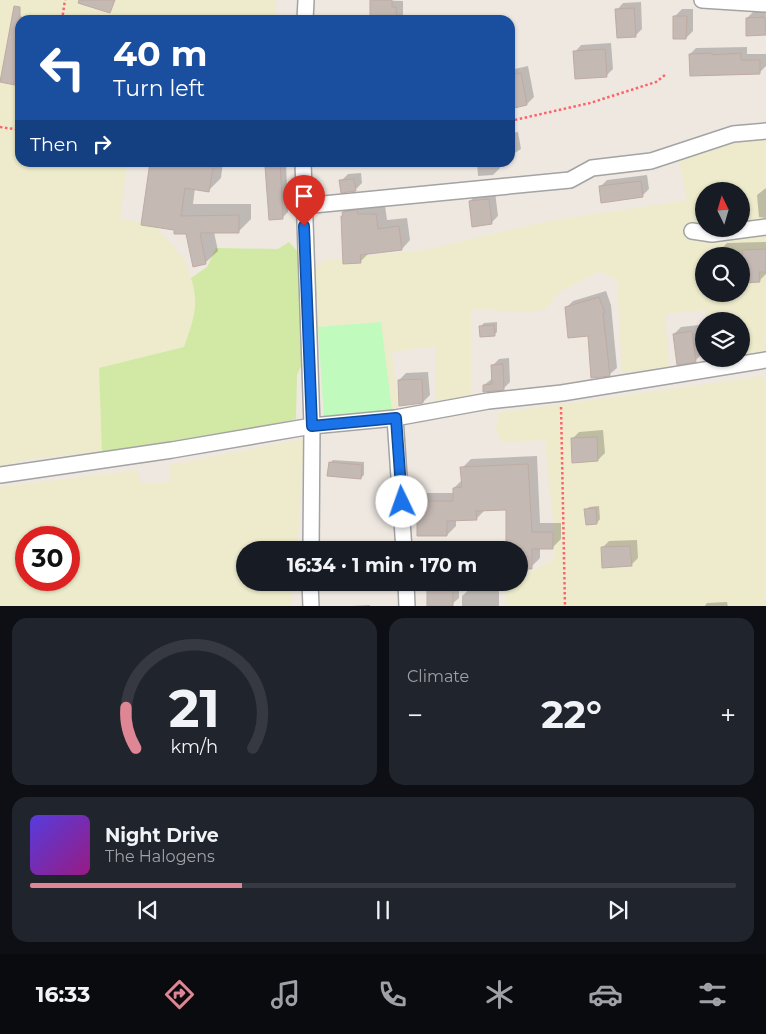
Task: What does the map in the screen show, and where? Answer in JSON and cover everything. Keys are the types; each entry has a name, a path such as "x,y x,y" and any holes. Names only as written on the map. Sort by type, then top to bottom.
{"street":[{"path":"305,15 306,0"},
{"path":"702,0 766,4"},
{"path":"303,206 570,180 592,168 651,161 733,134 766,130"},
{"path":"303,167 312,426 311,541"},
{"path":"692,231 712,234 766,227"},
{"path":"0,475 172,450 312,426 396,418 488,401 562,392 766,360"},
{"path":"396,418 403,541"},
{"path":"310,591 311,606"},
{"path":"406,591 407,606"}],"path":[{"path":"63,15 65,0"},
{"path":"515,120 590,103 656,82 665,76"},
{"path":"0,127 15,129"},
{"path":"562,392 565,606"}],"shaded area":[{"path":"0,0 275,0 275,15 15,15 15,167 126,167 120,218 155,226 185,260 197,297 193,322 184,347 99,368 102,452 36,458 0,466"},
{"path":"766,137 766,350 750,353 750,312 705,312 705,310 665,314 669,367 622,373 617,281 600,271 561,291 544,310 523,312 471,309 471,396 436,401 435,346 392,352 398,407 392,411 381,323 318,327 314,268 326,260 424,250 544,222 687,200 679,161 734,140"},
{"path":"766,376 766,606 508,606 505,604 506,591 528,591 528,573 553,560 553,520 545,440 501,442 496,430 498,413"},
{"path":"304,439 298,541 236,541 236,591 293,591 291,606 0,606 0,487 138,470 140,483 171,482 169,465"}],"green space":[{"path":"289,242 299,253 306,355 297,375 296,419 249,432 200,442 151,449 102,452 99,368 184,347 193,321 195,305 194,288 191,278 207,267 216,248 278,249"},
{"path":"381,322 392,411 324,419 318,327"}],"building":[{"path":"79,0 115,0 110,13 78,3"},
{"path":"370,0 392,0 392,7 396,7 397,15 370,15"},
{"path":"14,6 20,7 20,15 15,15 15,85 0,82"},
{"path":"634,8 636,37 617,38 615,9"},
{"path":"673,16 687,16 686,39 673,39"},
{"path":"765,17 766,35 746,36 746,18"},
{"path":"605,49 607,77 575,79 573,51"},
{"path":"712,53 712,55 741,53 741,60 760,60 760,74 690,76 689,54"},
{"path":"521,73 527,105 515,108 515,74"},
{"path":"149,167 213,167 209,192 185,188 181,216 239,215 239,233 200,233 206,264 193,267 186,234 174,234 174,230 141,225"},
{"path":"265,167 280,167 283,219 269,220"},
{"path":"354,179 356,191 341,193 339,180"},
{"path":"641,181 643,197 601,203 599,186"},
{"path":"489,199 492,224 472,227 469,201"},
{"path":"357,210 358,214 376,214 378,229 399,226 402,250 360,255 361,263 343,264 342,212"},
{"path":"766,249 766,272 759,272 760,282 750,283 750,250"},
{"path":"599,297 605,313 603,313 610,376 591,378 588,336 568,338 565,307"},
{"path":"494,325 495,336 480,337 479,326"},
{"path":"692,331 695,362 677,365 673,334"},
{"path":"503,364 504,390 483,392 483,385 492,384 491,365"},
{"path":"422,379 423,403 399,406 398,380"},
{"path":"597,437 598,461 572,463 571,438"},
{"path":"329,462 362,465 361,479 327,476"},
{"path":"528,464 532,532 553,532 553,549 532,549 532,569 528,569 528,541 506,541 506,510 476,511 477,520 447,521 447,536 417,536 417,501 453,501 453,488 462,487 460,467"},
{"path":"596,508 597,524 586,525 584,509"},
{"path":"630,546 632,566 602,568 601,547"},
{"path":"427,591 453,591 453,606 427,606"}],"route":[{"path":"304,226 312,426 396,418 402,502"}]}
